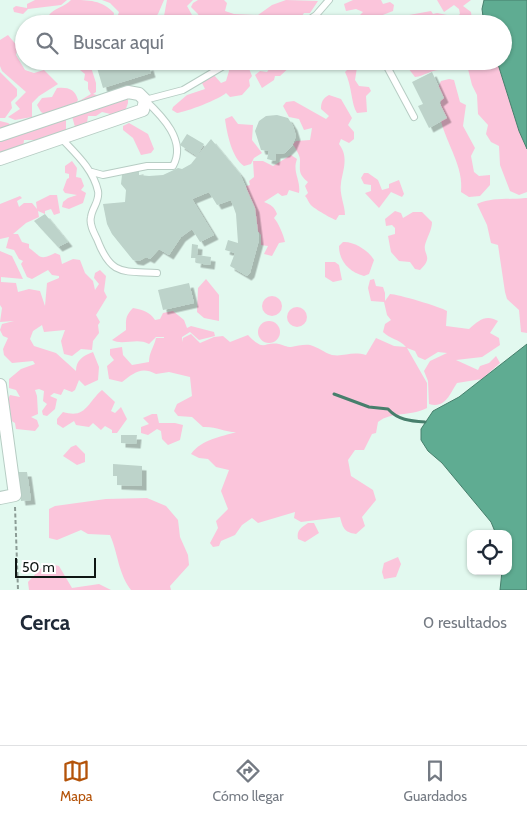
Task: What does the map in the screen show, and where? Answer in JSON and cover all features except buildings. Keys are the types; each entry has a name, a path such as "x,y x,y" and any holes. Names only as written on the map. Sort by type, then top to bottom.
{"street":[{"path":"0,136 128,92 139,94 145,100 143,110 0,159"},
{"path":"0,385 15,495 0,498"}],"lane":[{"path":"316,15 329,0"},
{"path":"145,100 183,90 217,70"},
{"path":"389,70 414,116"},
{"path":"92,172 102,175 141,167 173,166 177,159 174,134 162,117 145,100"},
{"path":"61,138 92,172 98,192 98,199 90,218 91,224 99,245 111,266 121,271 157,273"}],"path":[{"path":"15,495 18,590"}],"shaded area":[{"path":"35,0 67,0 61,5 28,9 23,14 14,12 13,8 16,6 27,8 27,4"},
{"path":"71,0 100,3 105,5 114,13 114,15 49,15"},
{"path":"102,0 164,0 157,15 118,15 119,12 110,3"},
{"path":"167,0 193,0 187,6 192,15 164,15"},
{"path":"198,0 224,0 227,3 225,11 234,14 258,15 198,15 191,7"},
{"path":"286,0 318,1 310,13 304,13 303,15 258,15 272,5"},
{"path":"353,0 381,0 383,4 390,2 394,5 393,11 383,15 360,15 363,12 356,9 346,11 344,4"},
{"path":"437,0 471,0 463,6 471,12 471,15 459,15 459,9 454,5 444,12"},
{"path":"484,0 527,0 527,149 519,131 500,70 512,70 512,15 483,15"},
{"path":"431,11 433,14 447,15 409,15"},
{"path":"8,35 15,43 15,70 25,70 34,73 44,70 58,84 39,96 32,103 32,117 15,120 8,117 20,109 15,103 26,92 2,71 0,66 0,40"},
{"path":"80,70 92,70 96,83 96,92 93,94 109,98 128,92 128,103 123,117 102,112 96,116 88,116 86,130 75,127 70,109 64,106 51,117 66,119 66,135 56,143 46,136 39,140 24,140 23,148 0,153 0,121 8,123 15,128 50,117 41,112 37,105 42,98 52,97 57,88 68,88 73,91 78,100 76,103 91,94 88,89 88,82 84,80 85,74"},
{"path":"250,70 252,76 249,80 250,86 242,95 230,97 226,93 210,102 188,110 177,113 172,110 187,95 205,89 201,81 213,74 221,83 226,81 229,71"},
{"path":"268,70 286,70 280,76 275,76 274,80 262,88 255,75 260,71 267,72"},
{"path":"347,70 357,70 355,80 359,86 369,87 371,91 366,96 367,112 357,113 345,72"},
{"path":"410,70 440,70 433,71 415,77"},
{"path":"468,70 501,70 519,131 527,149 527,192 519,195 510,191 500,165 499,146 491,142 486,134 488,125 478,114 477,95"},
{"path":"0,72 17,89 17,96 11,102 12,108 5,118 0,118"},
{"path":"454,80 460,102 466,105 463,126 475,148 471,156 474,172 479,176 490,175 490,185 480,196 469,197 461,192 458,165 441,121 441,97 438,87 441,81"},
{"path":"329,95 341,99 352,118 348,125 354,132 354,139 349,143 341,139 339,144 345,159 341,195 345,215 339,215 336,220 310,204 305,196 308,193 305,186 308,182 301,174 300,158 293,144 296,141 310,140 312,128 304,130 299,119 289,117 283,106 286,102 294,101 326,119 329,116 321,107 324,99"},
{"path":"232,116 238,124 253,125 252,140 262,153 254,158 251,164 244,166 233,152 225,119"},
{"path":"129,123 148,134 154,149 151,153 141,155 133,138 123,130 123,126"},
{"path":"291,155 297,159 295,168 299,193 289,190 287,195 282,196 278,193 264,202 272,206 276,211 277,214 274,218 281,229 285,242 279,243 272,256 264,254 268,246 261,245 261,235 257,230 246,186 250,185 249,181 254,177 253,161 263,161 273,166"},
{"path":"72,161 77,168 76,177 81,178 84,186 81,190 86,193 83,203 69,209 62,207 63,202 77,195 65,193 63,190 69,178 69,174 65,173 65,166"},
{"path":"364,173 368,173 378,180 382,190 389,188 389,184 399,180 404,194 402,197 391,192 379,208 365,193 371,191 371,185 364,184 361,178"},
{"path":"50,195 57,195 60,213 54,215 51,209 45,211 45,214 38,211 39,217 26,223 13,234 18,234 22,242 29,244 29,248 41,257 55,253 60,255 62,264 73,259 80,260 85,273 93,281 95,290 99,284 94,278 95,273 100,270 106,276 104,291 107,297 96,315 100,322 98,325 99,333 93,341 92,350 81,349 72,356 64,354 61,341 65,330 44,332 42,325 33,331 30,339 34,346 56,353 76,371 77,364 81,359 93,352 99,367 98,380 85,386 79,380 75,390 72,392 64,389 61,395 54,393 50,396 57,399 55,409 47,416 43,415 42,411 47,404 43,401 44,391 35,390 38,414 31,417 37,420 39,426 35,431 16,429 15,423 10,420 8,411 10,406 7,401 10,395 20,397 16,390 9,388 9,379 21,369 35,364 33,361 12,363 4,355 3,349 8,338 3,336 0,330 2,324 14,321 0,322 2,308 0,305 0,251 12,256 23,279 1,277 1,282 16,283 18,292 29,289 40,291 45,306 47,283 59,278 59,276 52,275 48,270 32,279 27,277 21,264 23,261 19,259 14,250 6,248 9,237 0,239 0,204 20,196 22,198 17,201 19,207 24,203 32,203 37,209 36,202"},
{"path":"527,198 527,333 521,332 519,310 507,299 498,245 491,243 487,225 477,204 495,200"},
{"path":"395,211 401,213 403,218 413,212 422,212 432,222 425,245 427,259 420,270 415,269 410,262 399,261 391,252 388,236 395,234 395,228 392,225 386,226 385,219"},
{"path":"343,242 356,245 372,257 374,260 369,274 364,276 349,269 339,251 339,246"},
{"path":"325,262 335,262 339,265 342,280 333,282 325,277"},
{"path":"206,279 219,295 219,321 204,318 197,312 198,288"},
{"path":"374,279 376,286 383,287 385,301 390,294 410,298 447,311 446,326 469,329 486,318 498,321 490,333 499,338 500,345 482,357 456,360 478,370 480,366 489,363 496,356 500,363 482,379 457,383 447,399 435,405 429,404 428,381 424,371 430,361 447,353 438,352 425,360 418,357 415,351 407,348 427,383 427,408 389,416 378,422 376,433 372,434 364,450 355,450 348,460 351,476 373,490 376,500 362,517 365,526 356,534 345,529 340,517 301,522 294,518 295,512 258,523 252,518 242,525 235,535 221,541 219,546 213,547 210,543 218,528 216,521 228,509 221,491 229,470 216,467 208,459 199,458 191,454 206,442 236,432 203,427 192,417 178,416 174,411 177,404 192,396 190,377 169,372 156,374 142,371 134,373 122,382 109,379 107,366 114,360 110,355 110,349 122,347 123,355 132,365 149,362 156,338 164,337 156,337 149,344 140,341 116,342 112,340 126,330 126,318 133,308 146,312 155,320 160,319 163,313 173,311 184,320 187,328 191,326 214,332 215,336 199,340 190,332 182,337 182,342 183,338 191,334 200,343 214,337 223,336 230,342 248,335 261,345 274,343 291,347 310,345 332,355 366,355 376,338 394,346 406,347 383,332 385,324 391,320 387,315 384,302 371,301 368,288 370,280"},
{"path":"272,296 279,299 282,306 279,313 272,316 265,313 262,306 265,299"},
{"path":"297,307 304,310 307,317 304,324 297,327 290,324 287,317 290,310"},
{"path":"269,321 277,324 280,332 277,340 269,343 261,340 258,332 261,324"},
{"path":"527,344 527,590 500,590 502,575 512,575 512,530 494,530 491,522 442,463 428,451 421,440 421,429 433,411 459,397"},
{"path":"102,390 115,402 111,411 115,413 121,407 127,419 117,433 112,433 112,430 105,426 101,430 93,423 89,427 76,425 74,421 63,428 57,424 57,419 63,412 71,414 81,412"},
{"path":"157,414 159,423 183,425 180,440 168,445 162,439 161,431 157,429 148,435 141,433 141,427 149,424 143,418"},
{"path":"76,445 85,454 85,462 77,465 63,456 71,447"},
{"path":"147,498 166,506 178,520 180,537 188,555 189,565 170,586 171,590 131,590 123,577 110,535 88,534 81,530 57,540 49,538 49,509 55,506 106,499"},
{"path":"308,523 314,523 319,533 305,542 298,539 298,533"},
{"path":"398,557 401,564 396,577 384,579 382,572 384,563"},
{"path":"46,563 59,566 72,588 99,584 111,590 29,590 28,582"}],"waterway":[{"path":"334,394 369,407 388,409 396,416 405,419 425,422"}]}
